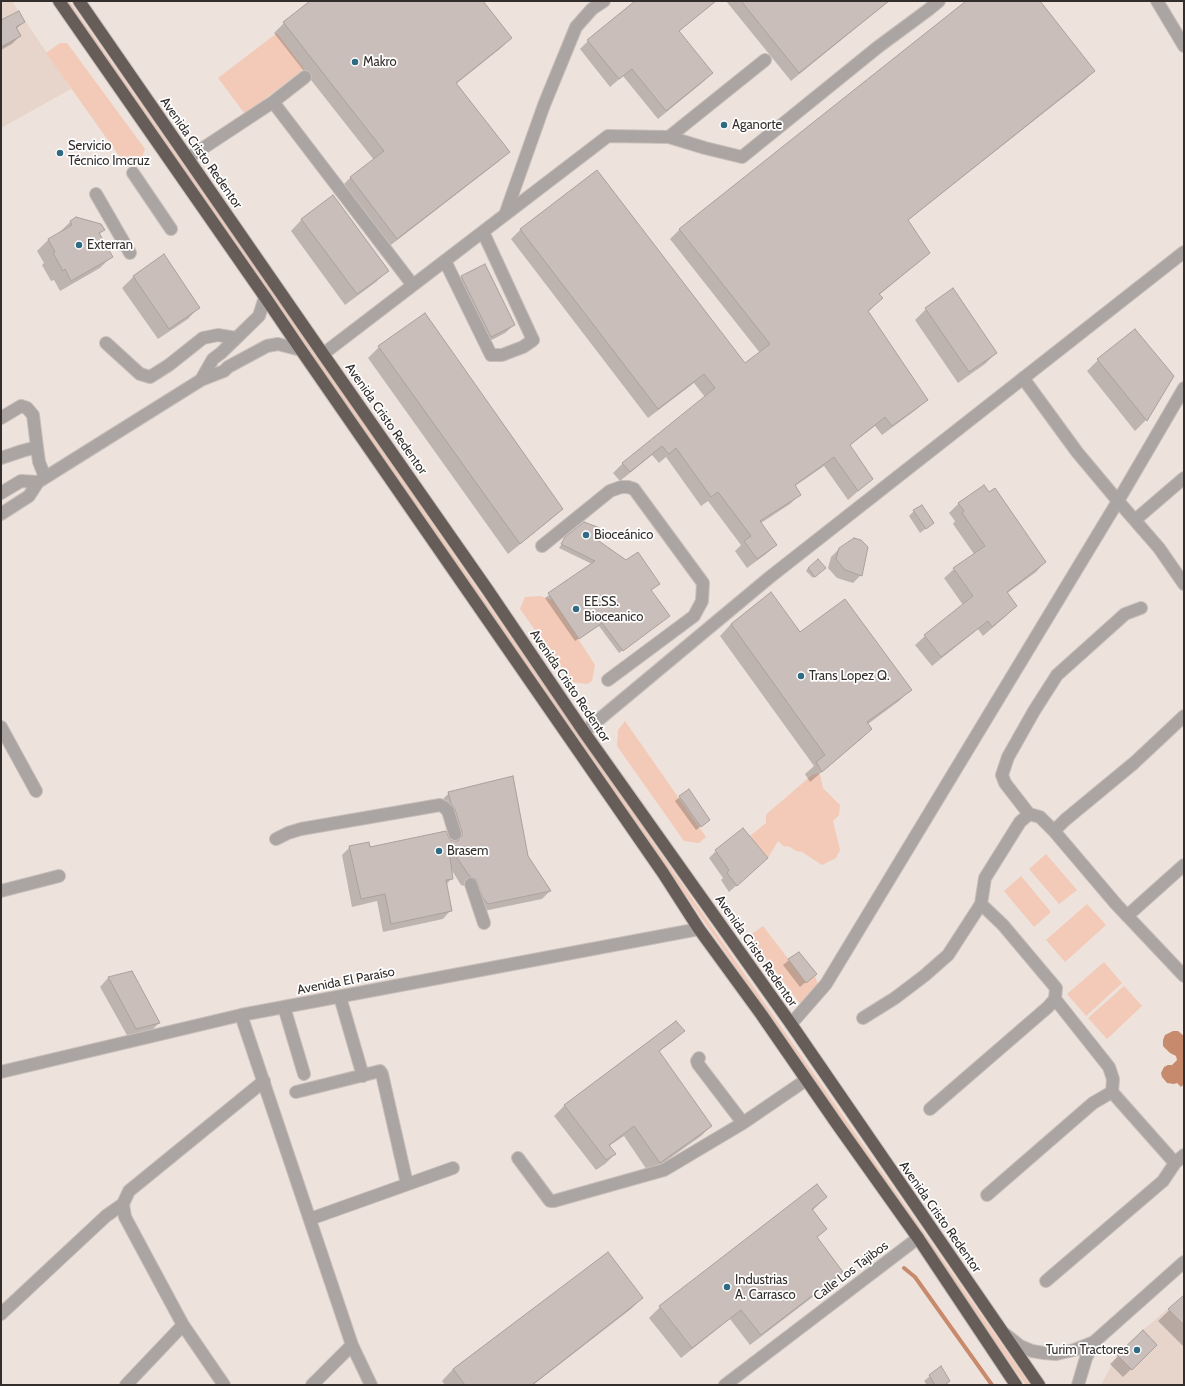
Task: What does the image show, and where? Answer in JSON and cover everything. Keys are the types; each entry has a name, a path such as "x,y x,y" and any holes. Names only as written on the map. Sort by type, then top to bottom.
{"highway":[{"path":"59,1 266,296 301,350 659,867 699,929 761,1014 918,1238 1016,1385"},
{"name":"Avenida Cristo Redentor","path":"79,1 487,589 584,732 791,1024 1039,1385"}],"street":[{"path":"505,215 544,105 576,27 592,9 604,1"},
{"path":"323,354 412,284 445,261 608,136 669,137 742,157 878,47 939,1"},
{"path":"1157,1 1184,46"},
{"path":"669,137 765,60"},
{"path":"188,158 273,102 305,77"},
{"path":"273,102 412,284"},
{"path":"133,173 171,229"},
{"path":"96,194 130,253"},
{"path":"445,261 490,355 502,355 523,347 533,340 483,232"},
{"path":"584,732 770,577 1184,252"},
{"path":"200,380 213,359 259,316 266,296"},
{"path":"106,343 140,374 150,377 169,365 203,338 218,335 236,338"},
{"path":"1,514 29,496 41,479 200,380 224,371 228,367 267,346 278,344 301,350"},
{"path":"1023,378 1077,452 1118,502 1159,548 1184,584"},
{"path":"791,1024 826,984 1118,502 1184,388"},
{"path":"1,418 22,406 27,408 33,415 41,479"},
{"path":"1,458 37,448"},
{"path":"1135,520 1184,478"},
{"path":"1,493 21,481 41,479"},
{"path":"542,546 610,491 621,487 628,487 634,489 702,582 702,601 694,616 608,680"},
{"path":"1141,608 1125,614 1057,675 1034,711 1008,757 1002,775 1005,783 1029,814 1040,817 1054,831 1127,916 1184,976"},
{"path":"1054,831 1065,820 1134,763 1184,716"},
{"path":"1,727 36,791"},
{"path":"276,839 301,829 440,805 448,811 455,834"},
{"path":"863,1018 895,998 948,955 981,904 984,878 1020,822 1029,814"},
{"path":"1127,916 1184,865"},
{"path":"1,891 59,876"},
{"path":"471,884 484,923"},
{"path":"930,1109 1048,1007 1055,999 1056,988 1003,925 981,904"},
{"name":"Avenida El Paraíso","path":"1,1072 241,1015 699,929"},
{"path":"340,996 363,1076"},
{"path":"1046,1281 1163,1181 1179,1159 1112,1092 1113,1079 1109,1067 1055,999"},
{"path":"284,1007 304,1074"},
{"path":"241,1015 352,1345 371,1385"},
{"path":"699,1058 697,1061 698,1064 742,1123"},
{"path":"296,1092 378,1071 382,1074 407,1184"},
{"path":"518,1158 550,1201 554,1201 664,1170 742,1123 806,1080"},
{"path":"1,1314 106,1216 123,1204 129,1191 264,1081"},
{"path":"987,1195 1093,1103 1112,1092"},
{"path":"310,1219 452,1168"},
{"path":"123,1204 125,1217 183,1325 224,1385"},
{"name":"Calle Los Tajibos","path":"725,1385 918,1238"},
{"path":"1003,1332 1020,1346 1032,1351 1056,1354 1074,1350 1094,1342 1184,1262"},
{"path":"126,1385 183,1325"},
{"path":"1078,1385 1086,1358 1094,1342"},
{"path":"312,1385 352,1345"}],"shaded area":[{"path":"1,1 12,1 71,89 1,128"},
{"path":"66,1 69,1 283,307 1030,1385 1026,1385 1015,1370"},
{"path":"277,33 304,69 245,114 218,78"},
{"path":"60,43 67,43 145,149 142,158 127,167 46,53"},
{"path":"540,596 553,600 595,665 592,681 587,684 572,682 520,609 525,597"},
{"path":"625,721 706,837 699,843 684,841 617,746 618,730"},
{"path":"818,773 820,775 823,788 840,805 839,815 833,821 840,850 836,858 822,865 802,852 783,846 778,841 768,858 750,836 766,823 766,815 770,811 812,775"},
{"path":"1046,854 1077,890 1059,904 1029,869"},
{"path":"1021,876 1051,912 1034,927 1004,891"},
{"path":"1087,904 1106,925 1065,962 1046,940"},
{"path":"763,926 806,982 815,976 819,987 802,1006 749,936"},
{"path":"1104,962 1122,983 1086,1016 1067,994"},
{"path":"1124,986 1142,1006 1107,1039 1088,1018"},
{"path":"1173,1031 1178,1031 1184,1036 1184,1084 1181,1087 1177,1083 1167,1083 1162,1077 1161,1073 1164,1067 1172,1065 1177,1060 1176,1056 1170,1053 1163,1046 1165,1035"},
{"path":"1184,1295 1184,1385 1102,1385 1117,1355 1143,1330"}],"building":[{"path":"310,1 483,1 512,38 456,83 510,152 397,239 350,177 384,151 283,22"},
{"path":"635,1 716,1 679,31 713,73 666,111 632,69 619,79 587,40"},
{"path":"741,1 889,1 799,73"},
{"path":"966,1 1040,1 1095,71 908,220 930,253 879,294 883,298 868,311 928,400 892,426 885,417 850,445 873,479 858,491 834,457 795,485 801,495 760,521 777,545 757,559 744,541 751,536 718,492 711,497 676,448 669,454 662,446 630,472 622,463 715,388 704,374 658,409 520,229 597,170 745,363 770,344 679,229"},
{"path":"19,11 25,22 16,27 21,36 1,47 1,20"},
{"path":"333,195 389,271 357,294 301,219"},
{"name":"Exterran","path":"76,217 101,224 105,230 99,233 113,257 71,281 65,269 63,271 53,253 55,252 48,239 72,225 70,221"},
{"path":"164,254 200,308 169,329 133,276"},
{"path":"485,264 515,325 491,337 461,276"},
{"path":"953,288 997,353 969,372 925,308"},
{"path":"425,313 563,509 520,544 378,346"},
{"path":"1135,329 1174,376 1147,421 1097,359"},
{"path":"984,485 989,492 995,488 1046,562 1007,592 1017,606 992,627 988,621 941,657 924,635 973,596 953,568 985,546 962,513 964,511 958,503"},
{"path":"922,505 934,523 926,529 913,510"},
{"path":"584,522 600,528 596,539 626,560 638,552 660,584 651,590 670,616 623,651 602,623 579,639 548,593 595,561 561,544 565,537"},
{"path":"854,538 861,540 868,547 862,576 845,570 836,559 839,548"},
{"path":"818,559 826,568 815,577 808,568"},
{"path":"771,592 800,632 845,599 912,690 867,722 872,729 822,772 816,762 825,755 731,624"},
{"name":"Brasem","path":"513,776 528,856 551,891 488,904 483,898 476,879 470,877 448,844 453,879 446,880 452,911 391,924 385,894 361,899 349,846 369,842 370,847 446,831 450,840 458,841 462,836 462,832 448,792"},
{"path":"689,789 710,820 701,827 679,796"},
{"path":"743,828 768,858 737,886 727,873 729,870 715,850"},
{"path":"799,952 817,974 806,983 788,959"},
{"path":"132,971 160,1023 136,1029 108,977"},
{"path":"676,1021 685,1031 659,1051 712,1126 660,1163 634,1126 609,1145 616,1154 606,1160 564,1105"},
{"path":"817,1184 827,1197 812,1209 827,1229 817,1237 843,1272 761,1335 741,1310 692,1348 659,1306"},
{"path":"608,1252 643,1298 532,1385 465,1385 453,1369"},
{"path":"1184,1295 1184,1325 1168,1309"},
{"name":"Turim Tractores","path":"1143,1330 1157,1345 1132,1370 1117,1355"},
{"path":"941,1366 950,1381 945,1385 935,1385 929,1375"}],"waterway":[{"path":"904,1268 915,1277 992,1385"}],"place":[{"name":"Makro","path":"355,62"},
{"name":"Aganorte","path":"724,125"},
{"name":"Servicio Técnico Imcruz","path":"60,153"},
{"name":"Exterran","path":"79,245"},
{"name":"Bioceánico","path":"586,535"},
{"name":"EE.SS. Bioceanico","path":"576,609"},
{"name":"Trans Lopez Q.","path":"801,676"},
{"name":"Brasem","path":"439,851"},
{"name":"Industrias A. Carrasco","path":"727,1287"},
{"name":"Turim Tractores","path":"1137,1350"}]}
